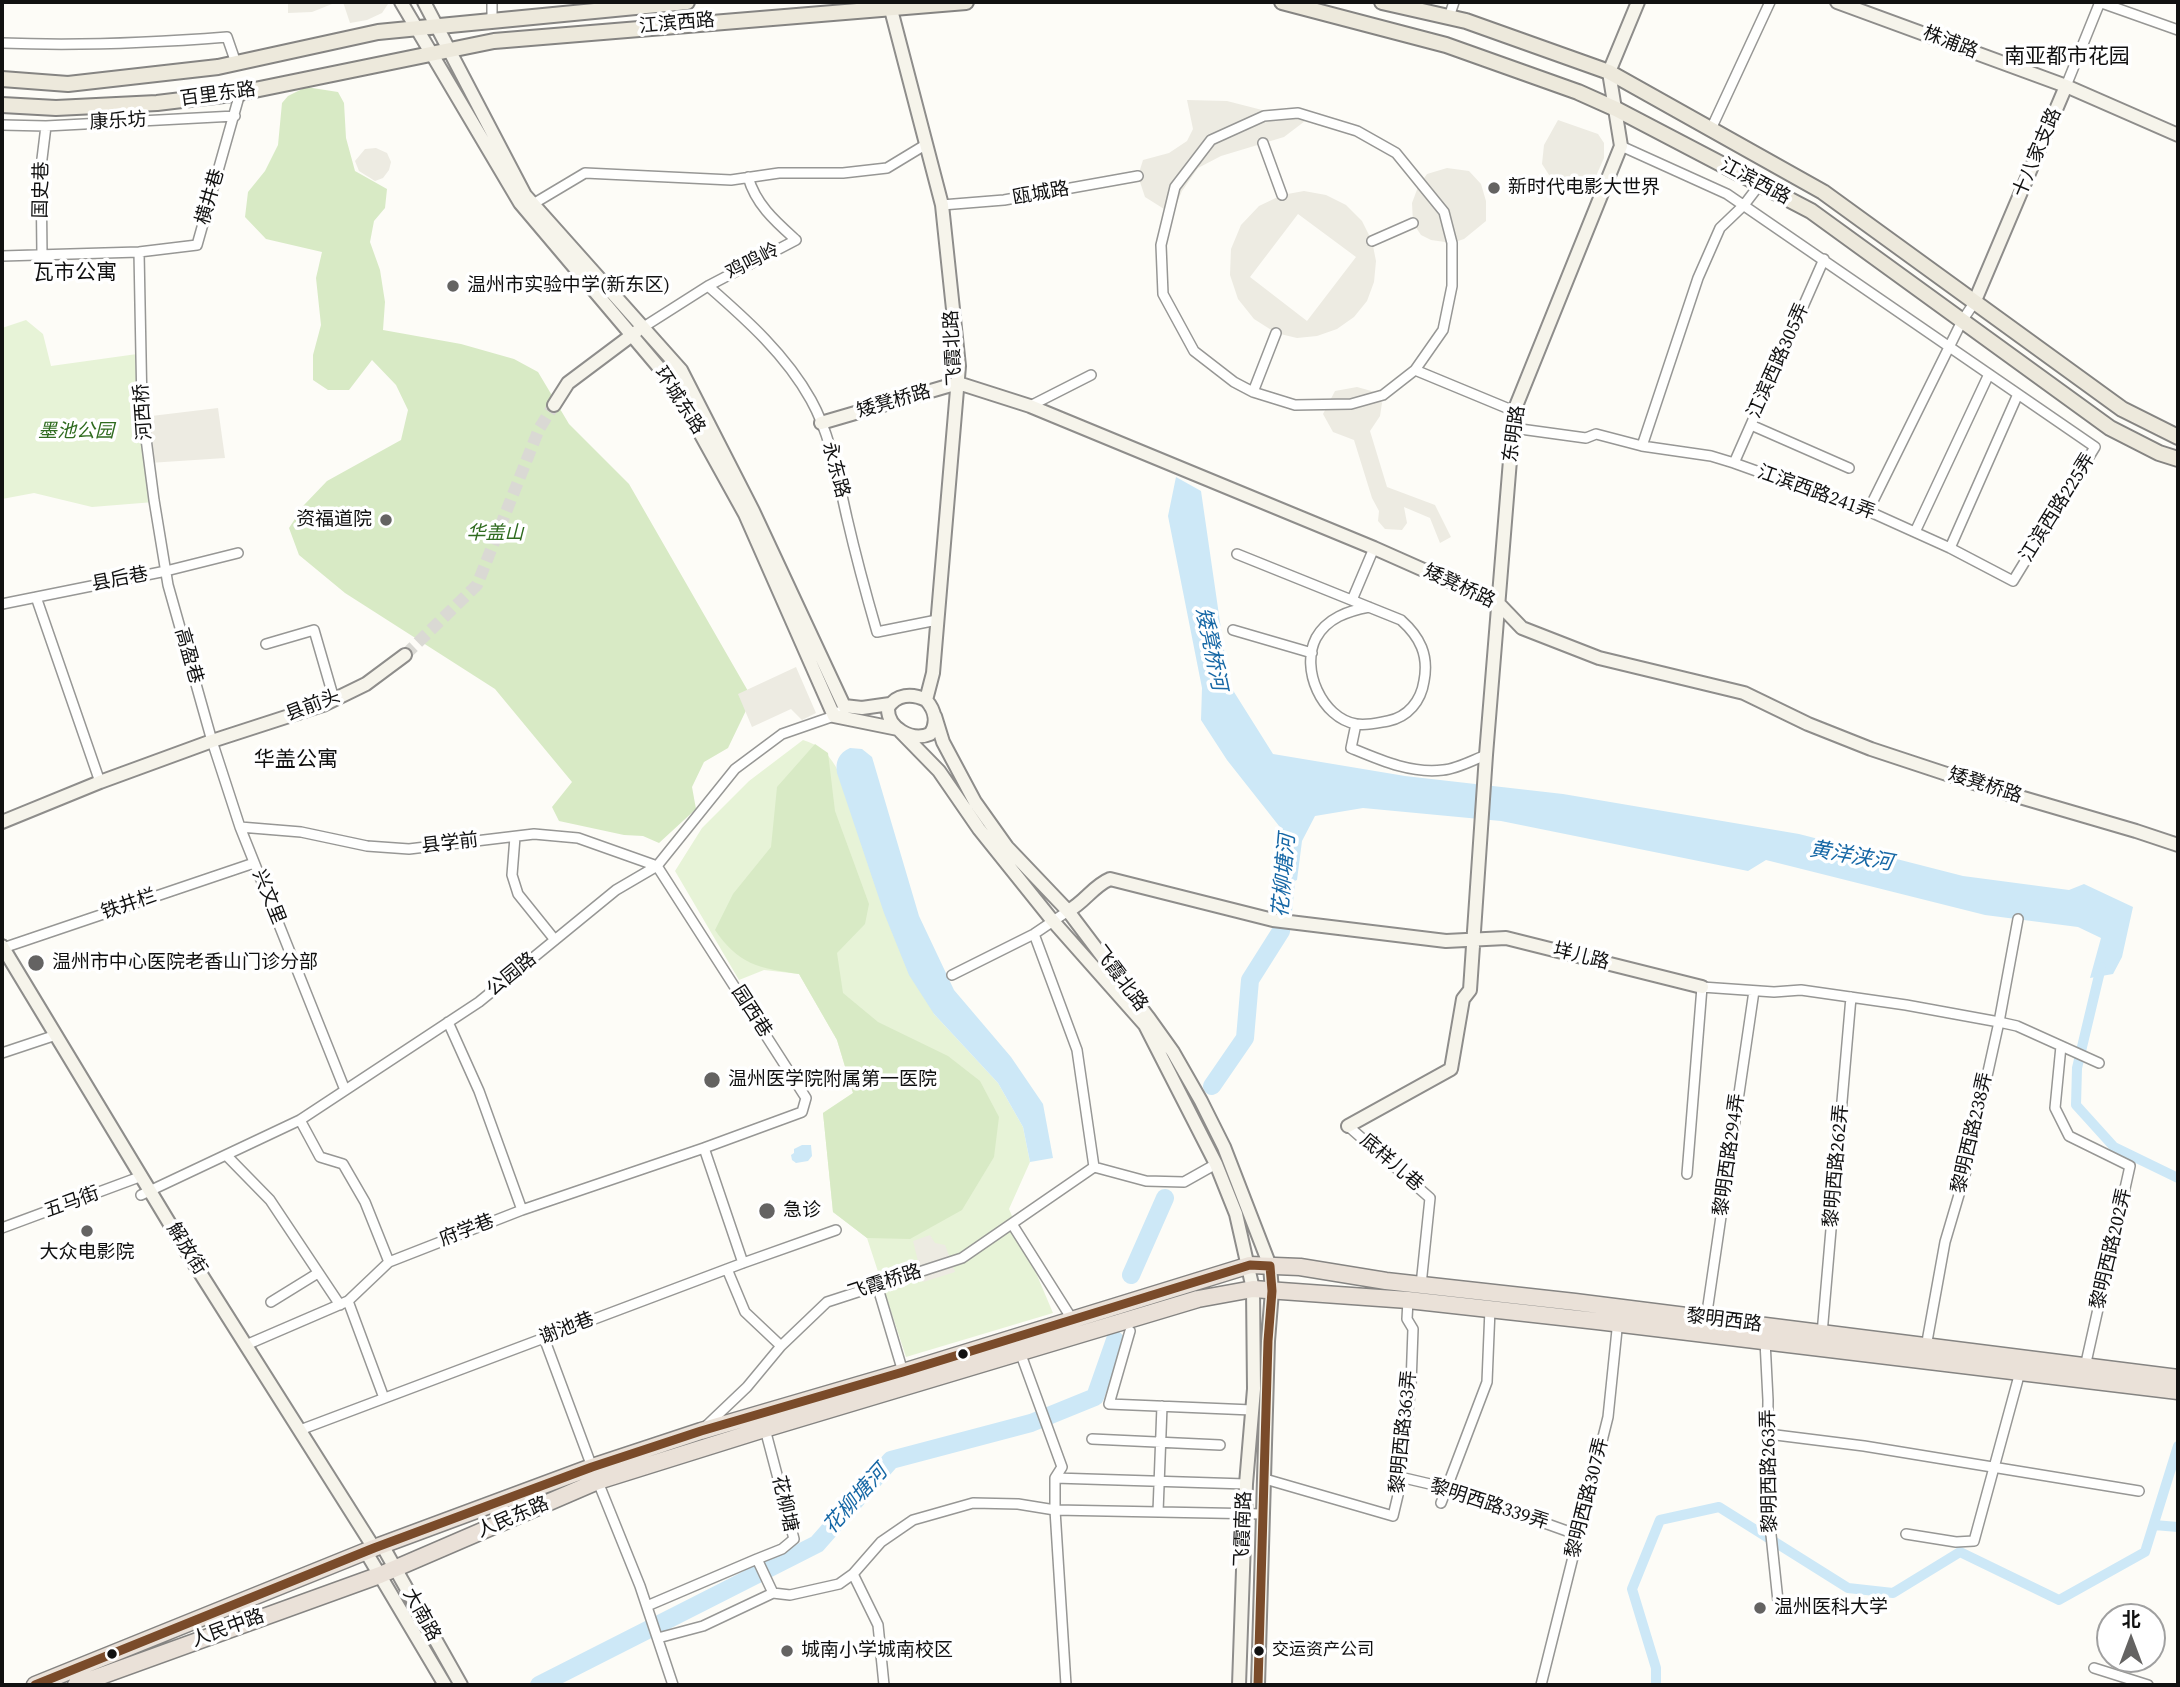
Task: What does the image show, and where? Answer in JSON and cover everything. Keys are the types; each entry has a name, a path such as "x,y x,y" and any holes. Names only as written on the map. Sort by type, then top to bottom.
{"highway":[{"name":"人民东路","path":"380,1575 595,1474 701,1431 1250,1265 1269,1266"},
{"name":"黎明西路","path":"1269,1266 1300,1267 1421,1285 1765,1341 2178,1391"},
{"name":"人民东路","path":"374,1549 595,1474 765,1429 1198,1299 1254,1289 1272,1291"},
{"name":"黎明西路","path":"1272,1291 1408,1300 1490,1309 1706,1319 2178,1378"},
{"name":"人民中路","path":"77,1681 374,1549"},
{"name":"人民中路","path":"35,1685 77,1681 380,1575"}],"main road":[{"name":"江滨西路","path":"414,27 687,2"},
{"name":"江滨西路","path":"431,53 494,41 890,5 967,2"},
{"name":"江滨西路","path":"1282,2 1446,45 1577,92 1616,109 1811,211 2110,428 2178,460"},
{"name":"江滨西路","path":"1382,2 1466,21 1609,72 1823,192 2122,409 2178,437"},
{"name":"百里东路","path":"2,79 68,84 218,67 371,33 414,27"},
{"name":"百里东路","path":"2,105 55,108 157,103 240,93 431,53"}],"street":[{"name":"环城东路","path":"401,2 520,203 637,331 681,370 753,511 844,706"},
{"name":"环城东路","path":"424,2 525,195 637,331 673,384 745,514 834,716"},
{"path":"492,2 492,19"},
{"path":"1449,17 1454,2"},
{"path":"1609,72 1638,2"},
{"path":"1711,129 1770,2"},
{"name":"株浦路","path":"1837,2 2066,86 2178,135"},
{"path":"2099,2 2178,30"},
{"name":"十八家支路","path":"1974,303 2099,2"},
{"name":"飞霞北路","path":"890,5 942,205 959,366 933,673 926,700 943,742 975,802 1007,847 1068,911 1173,1052 1224,1147 1269,1266 1272,1291"},
{"path":"2,43 129,44 227,37 236,63"},
{"name":"东明路","path":"1348,1126 1451,1069 1463,999 1470,990 1514,411 1621,146 1609,72"},
{"name":"横井巷","path":"139,252 197,245 240,93"},
{"path":"1298,113 1357,131 1395,153 1444,212 1451,243 1452,286 1443,330 1415,370 1383,395 1351,404 1295,405 1253,392 1234,382 1194,351 1163,294 1161,245 1175,187 1211,140 1264,116 1298,113"},
{"name":"康乐坊","path":"2,125 46,126 235,116"},
{"name":"国史巷","path":"42,255 41,167 46,126"},
{"path":"1263,143 1282,195"},
{"path":"533,204 585,173 731,180 779,173 843,173 887,168 925,145"},
{"path":"1621,146 1727,194 2018,394 1950,548"},
{"name":"瓯城路","path":"942,205 1004,200 1138,176"},
{"name":"鸡鸣岭","path":"637,331 708,286 796,240 770,216 754,196 748,177"},
{"path":"1642,446 1698,278 1720,228 1744,205 1760,184"},
{"path":"1372,241 1413,223"},
{"path":"2,256 139,252"},
{"name":"河西桥","path":"139,252 142,408 166,571"},
{"name":"江滨西路305弄","path":"1734,463 1824,259"},
{"name":"永东路","path":"708,286 742,315 793,370 813,403 830,444 877,632 937,620"},
{"path":"1868,511 1962,321 1974,303"},
{"path":"554,405 568,383 637,331"},
{"path":"1253,392 1276,333"},
{"path":"1415,370 1514,411"},
{"path":"1915,532 1989,374"},
{"path":"1030,406 1091,375"},
{"name":"矮凳桥路","path":"821,423 958,383 1030,406 1374,548 1498,603 1522,628 1599,658 1744,693 1808,724 1871,749 2178,845"},
{"name":"江滨西路225弄","path":"1950,548 2013,581 2095,447 2018,394"},
{"path":"1751,425 1849,468"},
{"name":"江滨西路241弄","path":"1513,428 1586,438 1597,434 1642,446 1711,456 1868,511 1950,548"},
{"path":"1352,600 1374,548"},
{"name":"县后巷","path":"2,604 166,571 238,553"},
{"path":"1237,554 1352,600 1401,620 1415,632 1427,666 1423,688 1413,708 1397,719 1356,724 1331,710 1319,696 1312,673 1312,653 1316,638 1332,620 1349,611 1369,607"},
{"name":"高盈巷","path":"166,571 212,741"},
{"path":"36,597 100,782"},
{"path":"266,644 314,630 334,699"},
{"path":"1233,630 1312,653"},
{"name":"县前头","path":"212,741 334,699 366,684 404,655"},
{"path":"844,706 862,708 890,704 912,695 926,700"},
{"name":"飞霞北路","path":"890,704 887,713 889,718 939,771 979,829 1052,920 1145,1025 1216,1164 1236,1214 1254,1289"},
{"name":"公园路","path":"145,1192 300,1120 478,1002 616,890 657,866 735,769 782,734 834,716 844,706"},
{"path":"834,716 898,729 917,737 926,736 935,726 934,716"},
{"path":"1356,724 1351,748 1389,764 1429,771 1446,770 1486,755"},
{"path":"2,822 212,741"},
{"name":"兴文里","path":"212,741 240,827 345,1090"},
{"name":"县学前","path":"240,827 301,832 367,846 409,849 534,834 578,838 657,866"},
{"path":"515,836 512,875 519,894 555,940"},
{"name":"铁井栏","path":"2,947 254,863"},
{"name":"园西巷","path":"657,866 806,1098 802,1112 704,1148"},
{"name":"垟儿路","path":"1068,911 1077,906 1099,883 1110,879 1273,920 1446,941 1506,938 1702,986 1801,990 1906,1004 2017,1026 2099,1063"},
{"path":"953,975 1034,933 1068,911"},
{"name":"黎明西路238弄","path":"1926,1347 1945,1242 1966,1171 1999,1022 2018,919"},
{"path":"1034,933 1077,1050 1094,1167 1146,1181 1184,1182 1216,1164"},
{"name":"解放街","path":"2,947 142,1177 145,1192 246,1345 374,1549"},
{"path":"1687,1174 1702,986"},
{"name":"黎明西路294弄","path":"1706,1319 1754,990"},
{"name":"黎明西路262弄","path":"1822,1334 1851,997"},
{"path":"448,1022 479,1091 522,1210"},
{"path":"2,1053 56,1035"},
{"name":"黎明西路202弄","path":"2061,1046 2054,1108 2068,1136 2130,1166 2085,1367"},
{"path":"300,1120 320,1157 343,1164 365,1202 389,1262"},
{"name":"底样儿巷","path":"1348,1126 1430,1198 1421,1285"},
{"path":"704,1148 743,1263"},
{"name":"府学巷","path":"246,1345 344,1303 389,1262 522,1210 704,1148"},
{"path":"226,1155 270,1200 318,1273 344,1303 384,1398"},
{"name":"飞霞桥路","path":"701,1431 747,1387 780,1346 827,1302 962,1258 1094,1167"},
{"name":"五马街","path":"2,1228 142,1177"},
{"path":"1012,1224 1072,1319"},
{"name":"谢池巷","path":"300,1430 836,1230"},
{"path":"727,1269 745,1312 780,1346"},
{"path":"271,1302 318,1273"},
{"path":"877,1285 903,1372"},
{"name":"飞霞南路","path":"1239,1685 1246,1484 1254,1389 1254,1289"},
{"name":"飞霞南路","path":"1258,1685 1268,1341 1272,1291"},
{"name":"黎明西路363弄","path":"1265,1479 1393,1516 1400,1477 1412,1352 1413,1329 1407,1319 1408,1300"},
{"path":"1441,1503 1486,1382 1490,1309"},
{"name":"黎明西路307弄","path":"1541,1685 1608,1417 1618,1315"},
{"path":"1130,1331 1109,1404 1252,1410"},
{"path":"544,1338 647,1606 673,1685"},
{"name":"黎明西路263弄","path":"1765,1341 1769,1515 1778,1601"},
{"path":"1020,1352 1062,1467 1055,1478 1055,1510 1066,1685"},
{"path":"1906,1534 1956,1542 1975,1541 2020,1372"},
{"path":"1158,1512 1162,1406"},
{"name":"花柳塘","path":"647,1606 758,1562 794,1539 765,1429"},
{"path":"1768,1434 1864,1446 2139,1491"},
{"path":"1093,1439 1220,1445"},
{"name":"黎明西路339弄","path":"1400,1477 1447,1488 1578,1535"},
{"path":"1055,1478 1246,1484"},
{"path":"658,1638 703,1626 773,1593 790,1595 839,1584 853,1574 881,1542 913,1520 973,1503 1018,1504 1055,1510 1263,1514"},
{"name":"大南路","path":"374,1549 395,1569 461,1685"},
{"name":"大南路","path":"374,1549 380,1575 445,1685"},
{"path":"758,1562 773,1593"},
{"path":"853,1574 878,1625 884,1685"},
{"path":"2094,1668 2148,1685"}],"green space":[{"name":"华盖山","path":"306,87 338,92 344,103 346,138 355,171 387,189 385,208 374,221 370,242 380,270 385,302 383,330 461,344 514,359 538,372 569,424 629,484 752,698 728,748 704,762 692,787 696,809 659,843 643,836 624,835 559,821 552,807 572,782 495,689 345,593 299,555 289,528 304,505 327,481 401,440 408,410 396,385 372,360 349,390 328,390 313,380 313,355 321,325 316,278 322,252 266,239 245,217 248,192 265,171 278,145 282,103 288,96"},
{"name":"墨池公园","path":"26,320 43,334 51,366 137,354 154,502 92,507 34,493 2,499 2,328"},
{"path":"803,740 822,750 836,767 934,1014 998,1083 1023,1127 1030,1162 1009,1209 1053,1313 906,1357 867,1238 833,1212 823,1113 853,1093 837,1040 799,974 764,970 739,980 675,871 702,828 749,781"},
{"path":"815,744 828,753 835,811 869,904 865,924 837,953 843,993 878,1022 948,1056 980,1081 999,1117 994,1157 962,1210 910,1239 867,1238 833,1212 823,1113 853,1093 837,1040 799,974 772,970 751,963 733,951 715,930 733,894 771,847 777,787"}],"shaded area":[{"path":"288,2 337,2 312,12 288,13"},
{"path":"343,2 388,4 382,13 367,20 350,23"},
{"path":"1187,100 1227,101 1305,121 1284,137 1221,156 1198,168 1182,191 1172,214 1145,197 1138,176 1143,160 1169,153 1187,141 1193,129"},
{"path":"1558,120 1598,134 1604,143 1604,158 1588,194 1551,178 1542,164 1544,145"},
{"path":"376,148 387,153 391,162 383,178 375,181 359,171 355,161 365,149"},
{"path":"1447,168 1469,171 1481,184 1486,201 1486,221 1464,239 1452,243 1431,240 1421,235 1413,223 1412,203 1418,187 1427,174"},
{"path":"1304,191 1326,195 1346,205 1362,221 1372,241 1376,261 1374,282 1367,301 1354,317 1337,329 1317,336 1297,338 1276,333 1254,319 1238,299 1230,275 1231,249 1241,225 1259,206 1282,195","holes":["1298,214 1356,257 1307,321 1250,277"]},
{"path":"1357,387 1375,392 1382,403 1380,416 1370,431 1387,487 1435,505 1451,537 1440,543 1430,518 1404,507 1407,523 1402,530 1385,529 1378,521 1379,511 1372,498 1354,440 1333,432 1323,414 1335,391"},
{"path":"218,408 225,458 149,463 143,417"},
{"path":"796,667 816,713 802,720 791,709 752,727 738,694"},
{"path":"930,1235 935,1243 945,1245 955,1272 923,1282 913,1241"}],"water":[{"name":"矮凳桥河","path":"1176,477 1201,491 1229,684 1273,754 1405,776 1563,794 1799,834 1963,876 2069,890 2084,884 2133,907 2122,957 2113,974 2090,978 2101,938 2078,927 1985,915 1766,860 1748,871 1501,821 1363,808 1315,816 1302,841 1297,880 1279,886 1283,831 1227,760 1201,720 1202,688 1168,516"},
{"path":"850,748 862,749 872,757 919,916 954,990 1011,1057 1043,1104 1053,1158 1030,1162 1023,1127 998,1083 934,1014 909,975 884,913 837,773 839,758"},
{"path":"811,1145 812,1156 808,1161 796,1163 791,1155 794,1149"}],"waterway":[{"name":"花柳塘河","path":"1212,1086 1245,1038 1250,980 1281,931 1288,861"},
{"name":"黄洋浃河","path":"2101,967 2077,1068 2076,1105 2114,1147 2178,1178"},
{"name":"花柳塘河","path":"1131,1275 1165,1198"},
{"name":"花柳塘河","path":"539,1685 817,1544 891,1460 1031,1423 1095,1397 1115,1340"},
{"path":"1656,1685 1656,1668 1632,1589 1660,1520 1719,1507 1848,1588 1893,1593 1960,1552 2059,1600 2145,1552 2178,1446"},
{"path":"2154,1525 2178,1527"}],"tunnel":[{"path":"405,655 477,585 539,429 554,405"}],"transit line":[{"path":"35,1685 374,1548 592,1467 701,1431 1250,1265 1270,1266 1272,1291 1268,1341 1258,1685"}],"place":[{"name":"新时代电影大世界","path":"1494,188"},
{"name":"温州市实验中学(新东区)","path":"453,286"},
{"name":"资福道院","path":"386,520"},
{"name":"温州市中心医院老香山门诊分部","path":"36,963"},
{"name":"温州医学院附属第一医院","path":"712,1080"},
{"name":"急诊","path":"767,1211"},
{"name":"大众电影院","path":"87,1231"},
{"name":"温州医科大学","path":"1760,1608"},
{"name":"城南小学城南校区","path":"787,1651"},
{"name":"交运资产公司","path":"1259,1651"}],"district":[{"name":"南亚都市花园","path":"2067,58"},
{"name":"瓦市公寓","path":"75,274"},
{"name":"华盖公寓","path":"296,761"}]}
